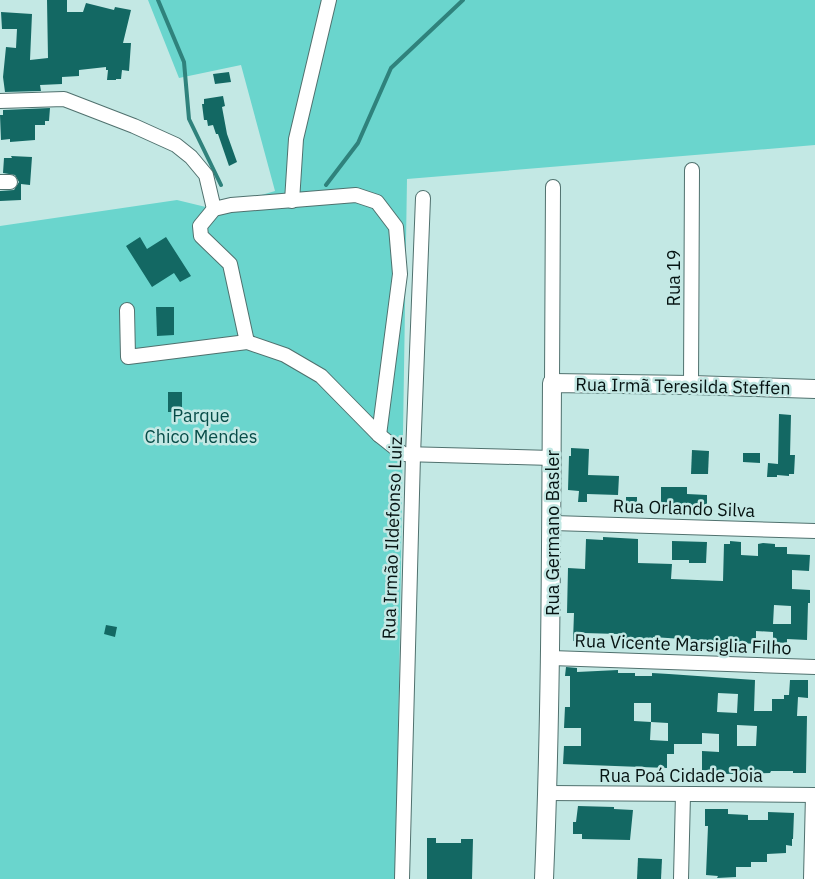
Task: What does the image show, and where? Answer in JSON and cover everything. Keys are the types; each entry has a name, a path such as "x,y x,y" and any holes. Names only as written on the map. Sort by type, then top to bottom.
{"street":[{"path":"292,201 296,139 329,0"},
{"path":"0,101 64,99 134,126 176,145 191,157 206,176 214,209"},
{"name":"Rua 19","path":"691,385 692,170"},
{"name":"Rua Germano Basler","path":"544,879 548,793 553,523 553,187"},
{"path":"247,342 230,264 201,236 200,226 214,209 231,205 356,194 377,202 396,227 400,274 379,435"},
{"name":"Rua Irmão Ildefonso Luiz","path":"402,879 413,455 423,198"},
{"path":"127,310 128,357 247,342 285,355 321,376 379,435 403,454 552,458"},
{"name":"Rua Irmã Teresilda Steffen","path":"552,383 815,389"},
{"name":"Rua Orlando Silva","path":"553,523 815,531"},
{"name":"Rua Vicente Marsiglia Filho","path":"551,658 815,667"},
{"name":"Rua Poá Cidade Joia","path":"548,793 814,795"},
{"path":"681,879 683,794"},
{"path":"812,879 814,795"}],"green space":[{"name":"Parque Chico Mendes","path":"148,0 815,0 815,145 407,179 396,879 0,879 0,226 177,200 214,209 275,191 241,65 179,78"}],"building":[{"path":"47,0 67,0 67,12 83,12 86,3 114,10 115,7 131,10 123,43 131,43 129,71 122,70 121,79 107,80 108,70 106,70 106,67 79,70 79,76 62,77 62,84 40,85 41,91 5,92 3,77 6,47 16,48 17,29 2,29 1,12 32,14 30,60 48,58"},
{"path":"229,72 231,82 215,84 213,74"},
{"path":"223,96 225,106 222,107 227,134 237,162 229,166 218,134 216,134 213,125 208,126 207,120 204,120 202,104 204,104 204,99"},
{"path":"50,108 49,121 45,121 45,125 35,125 35,140 10,142 10,139 1,140 0,115 3,115 3,110"},
{"path":"11,156 32,157 30,185 21,184 21,200 0,201 0,191 14,190 19,182 15,175 3,173 4,158 12,158"},
{"path":"140,237 147,249 166,237 191,276 180,282 174,273 152,287 126,246"},
{"path":"156,307 174,307 174,335 157,336"},
{"path":"168,392 182,392 182,412 168,412"},
{"path":"779,414 791,415 790,455 795,455 794,474 767,477 768,463 778,464"},
{"path":"571,448 589,449 588,475 619,476 618,495 587,494 587,502 578,502 579,491 568,490"},
{"path":"692,450 709,451 708,474 691,474"},
{"path":"743,453 760,453 760,463 743,462"},
{"path":"661,487 687,487 687,494 707,495 707,506 661,506"},
{"path":"626,497 637,497 637,508 626,507"},
{"path":"603,537 638,539 638,563 672,564 671,579 723,581 724,544 730,544 730,541 741,542 741,555 758,556 758,544 763,543 775,544 775,547 787,547 787,554 810,555 809,571 792,570 792,589 810,590 807,640 787,639 787,643 773,642 773,632 756,631 756,644 653,637 652,640 618,640 618,634 584,633 584,641 573,641 574,613 567,613 568,568 585,569 586,539 603,540","holes":["774,605 791,606 791,624 773,624"]},
{"path":"672,541 707,542 706,563 672,560"},
{"path":"106,625 117,627 115,637 104,634"},
{"path":"566,667 577,668 577,672 618,670 618,673 635,673 635,676 652,676 652,673 755,680 754,711 772,711 772,699 784,699 784,695 789,695 790,680 808,680 808,698 798,697 797,716 807,716 806,773 771,771 770,773 722,774 722,771 702,770 702,751 719,752 719,734 702,733 702,744 674,744 674,754 667,754 667,768 563,764 564,746 581,746 581,728 564,728 565,707 570,707 570,676 565,676","holes":["718,693 738,694 737,713 717,712","634,703 651,703 651,722 634,721","651,722 668,723 668,741 650,740","737,725 757,726 756,746 737,746"]},
{"path":"578,806 614,807 614,809 633,810 630,840 582,839 582,834 573,834 573,822 576,822"},
{"path":"705,809 728,809 728,814 748,815 748,820 768,820 768,812 794,813 792,846 786,845 786,853 767,854 767,862 751,862 751,867 736,867 736,877 717,878 718,876 706,875 708,826 705,826"},
{"path":"427,838 436,838 436,843 461,843 461,839 473,839 472,879 427,879"},
{"path":"638,858 662,859 661,879 637,879"}],"waterway":[{"path":"158,0 184,62 189,119 221,185"},
{"path":"326,185 358,143 391,68 463,0"}]}
